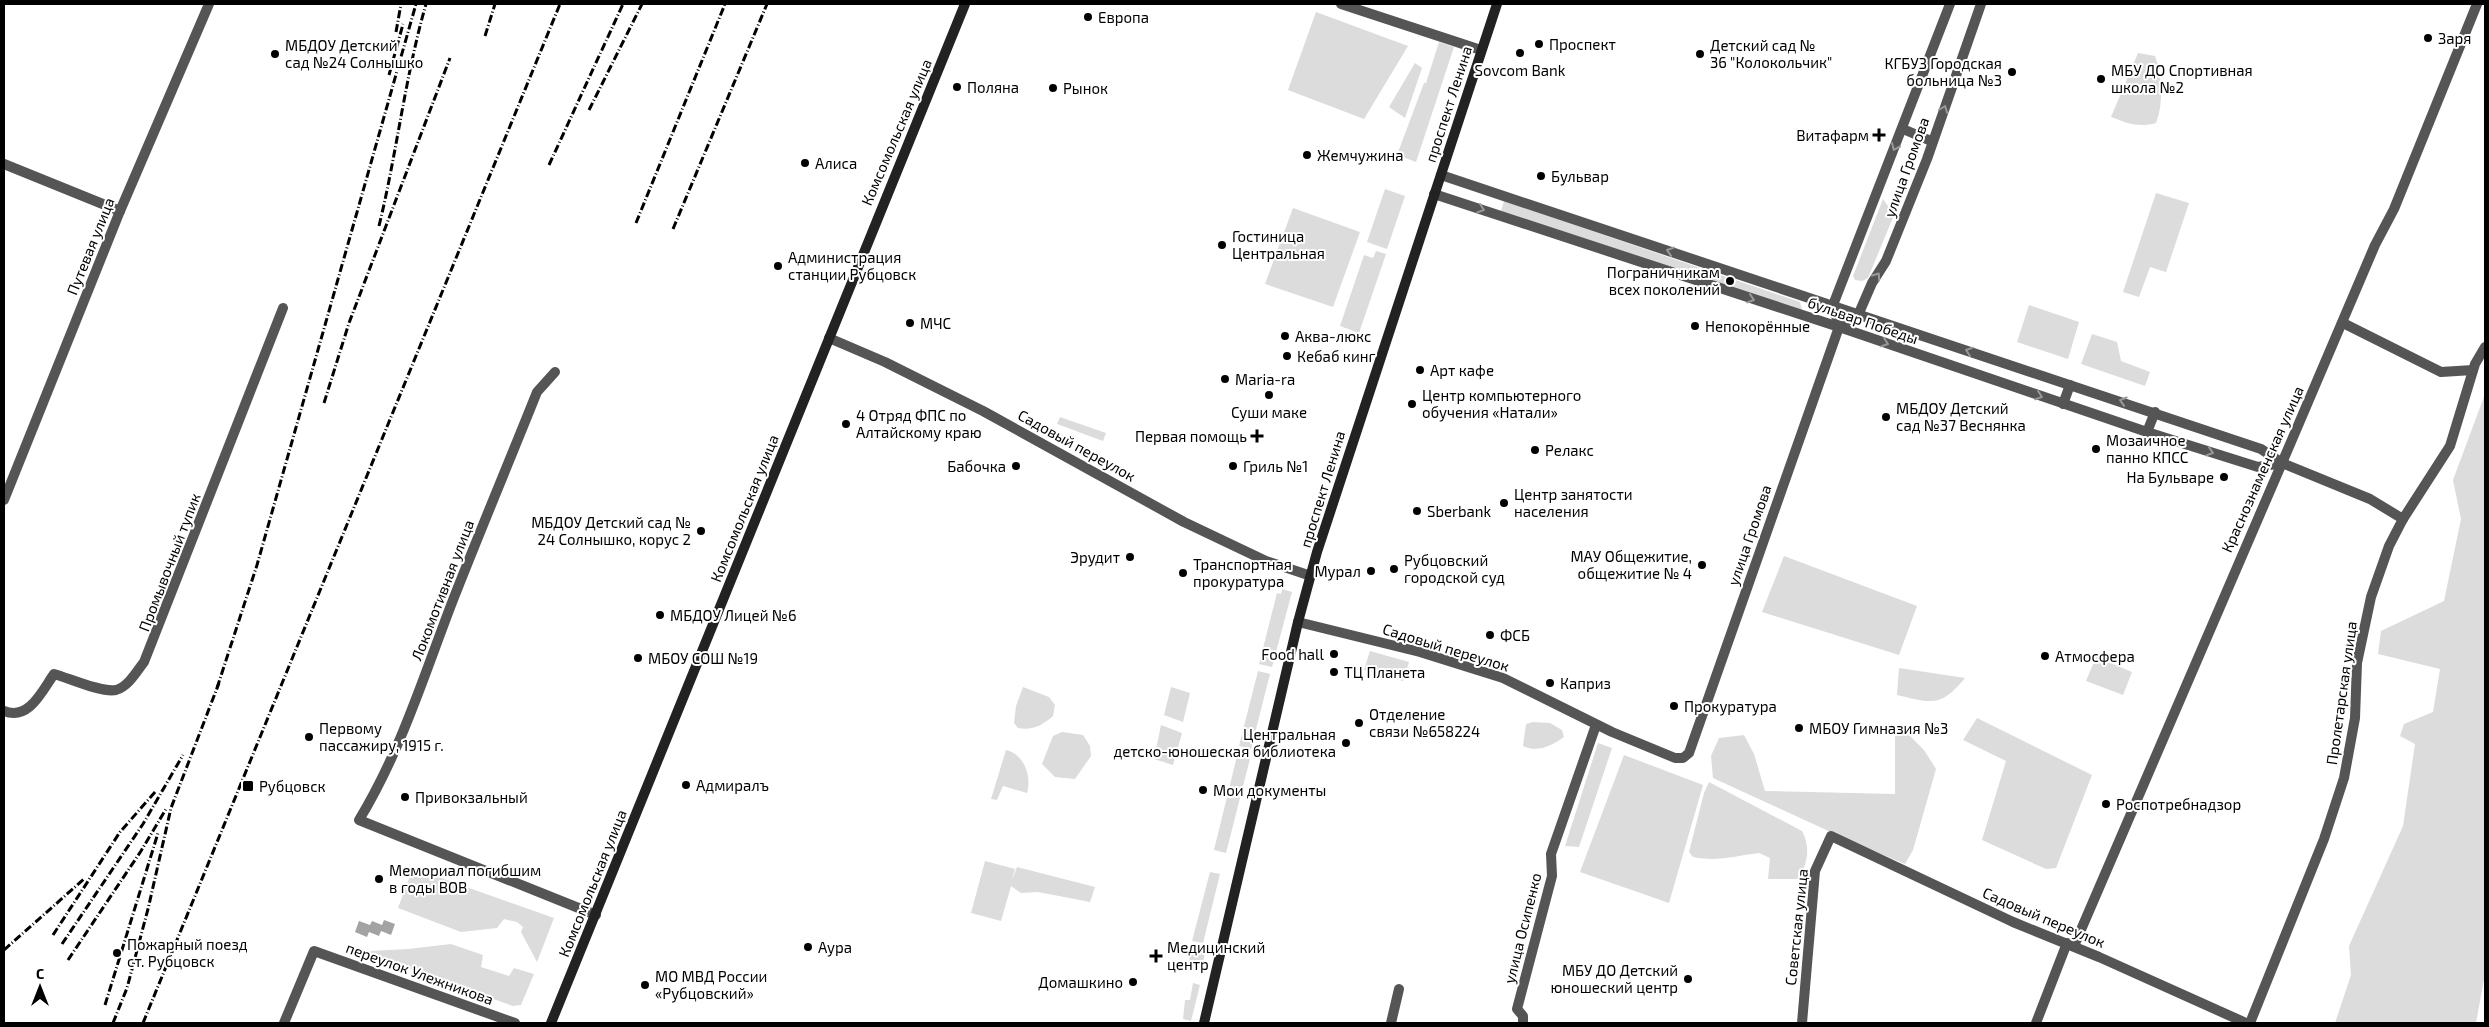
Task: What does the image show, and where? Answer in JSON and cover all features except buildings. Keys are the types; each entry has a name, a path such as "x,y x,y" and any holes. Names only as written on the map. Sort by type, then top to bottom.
{"main road":[{"name":"Комсомольская улица","path":"551,1023 965,4"},
{"name":"проспект Ленина","path":"1204,1023 1298,622 1311,576 1341,474 1497,4"}],"street":[{"name":"Путевая улица","path":"4,500 120,211 209,4"},
{"path":"1342,4 1481,50"},
{"name":"улица Громова","path":"1833,305 1950,4"},
{"name":"улица Громова","path":"1859,313 1872,283 1886,261 1927,159 1931,142 1981,4"},
{"name":"Краснознаменская улица","path":"2036,1023 2071,945 2096,901 2225,592 2343,323 2375,245 2394,209 2477,4"},
{"path":"1903,129 1931,142"},
{"path":"4,164 120,211"},
{"name":"бульвар Победы","path":"1441,175 1859,313 2267,451 2282,463 2370,498 2403,519"},
{"name":"бульвар Победы","path":"1434,194 2253,466 2282,463"},
{"path":"1833,305 1839,327 1859,313"},
{"name":"Промывочный тупик","path":"4,711 10,714 23,713 35,702 54,674 101,688 116,690 131,680 144,662 283,308"},
{"path":"2343,323 2441,372 2473,370"},
{"name":"улица Громова","path":"1689,753 1839,327"},
{"name":"Садовый переулок","path":"829,338 885,362 983,411 1184,522 1266,561 1311,576"},
{"name":"Пролетарская улица","path":"2250,1023 2324,839 2344,778 2355,718 2357,663 2371,597 2389,546 2403,519 2450,446 2473,370 2485,347"},
{"name":"Локомотивная улица","path":"554,372 537,392 453,599 399,745 380,787 359,820 596,915"},
{"path":"2062,404 2070,385"},
{"path":"2147,432 2155,412"},
{"name":"Садовый переулок","path":"1298,622 1420,652 1503,678 1596,725 1675,758 1684,758 1689,753"},
{"name":"улица Осипенко","path":"1523,1023 1523,1016 1517,1009 1552,876 1551,854 1596,725"},
{"name":"Садовый переулок","path":"1831,836 2013,922 2071,945 2246,1023"},
{"name":"Советская улица","path":"1802,1023 1815,871 1831,836"},
{"name":"переулок Улежникова","path":"284,1023 314,950 515,1023"},
{"path":"1390,1023 1399,989"}],"shaded area":[{"path":"1316,12 1408,46 1364,119 1288,90"},
{"path":"1439,42 1454,47 1416,162 1397,155 1424,83 1426,83"},
{"path":"2138,53 2155,56 2161,90 2159,115 2156,123 2133,124 2111,117"},
{"path":"1415,63 1422,68 1405,118 1389,107"},
{"path":"1385,189 1405,196 1387,249 1367,242"},
{"path":"2156,193 2189,203 2166,272 2150,267 2139,297 2123,292"},
{"path":"1883,199 1894,215 1868,278 1862,281 1855,280 1853,276"},
{"path":"1504,201 1800,302 1802,309 1501,211"},
{"path":"1293,208 1360,232 1333,307 1265,284"},
{"path":"1376,251 1386,254 1359,333 1340,326 1364,255 1373,258"},
{"path":"2029,305 2079,322 2068,359 2017,342"},
{"path":"2092,334 2117,342 2121,361 2150,372 2145,386 2081,364"},
{"path":"2485,394 2485,974 2476,1023 2335,1023 2351,975 2349,946 2403,826 2415,744 2400,736 2404,724 2433,712 2440,669 2378,654 2381,631 2444,601 2461,519 2453,480"},
{"path":"1060,417 1106,433 1103,441 1057,424"},
{"path":"1784,556 1917,606 1899,655 1762,612"},
{"path":"1282,589 1292,592 1272,667 1259,664 1277,593 1281,594"},
{"path":"1370,651 1409,662 1403,681 1364,670"},
{"path":"2096,657 2132,672 2123,695 2086,681"},
{"path":"1899,668 1965,678 1942,699 1935,701 1919,700 1897,695"},
{"path":"1258,671 1270,674 1251,749 1239,746"},
{"path":"1023,687 1049,697 1055,705 1053,716 1041,725 1033,728 1018,728 1014,723 1016,706"},
{"path":"1171,687 1190,693 1183,722 1164,715"},
{"path":"1977,718 2092,775 2056,868 2046,869 1982,840 2006,761 1963,740"},
{"path":"1533,722 1550,723 1562,730 1564,737 1544,748 1533,749 1523,746 1526,724"},
{"path":"1161,725 1182,733 1173,765 1154,759"},
{"path":"1903,729 1924,750 1936,769 1913,850 1905,864 1713,778 1711,756 1719,738 1744,735 1754,754 1765,791 1895,794 1895,735"},
{"path":"1062,732 1083,735 1090,746 1091,756 1075,779 1055,777 1042,764 1053,736"},
{"path":"1598,743 1612,748 1579,847 1565,846"},
{"path":"1006,750 1018,756 1025,767 1028,780 1027,793 1003,786 997,800 991,799"},
{"path":"1624,755 1703,785 1669,903 1580,872"},
{"path":"1237,756 1250,759 1226,853 1214,850"},
{"path":"1709,782 1802,831 1805,837 1807,855 1800,879 1768,879 1770,858 1759,853 1719,859 1693,857 1689,852 1704,793"},
{"path":"985,861 1015,869 1012,880 1017,867 1095,887 1090,902 1038,892 1021,893 1011,886 1001,921 971,913"},
{"path":"413,868 554,918 537,962 521,932 523,927 517,922 504,919 497,928 461,932 398,908"},
{"path":"1210,872 1220,874 1203,943 1192,941"},
{"path":"384,920 395,924 391,935 381,931 379,936 369,932 367,937 355,932 359,921 370,925 372,921 382,925"},
{"path":"451,944 483,955 481,967 509,976 514,968 534,974 521,1005 513,1006 369,954 370,951"},
{"path":"1193,945 1206,948 1202,968 1188,965"},
{"path":"1193,983 1200,985 1191,1021 1183,1019 1185,1000 1190,1000"}],"railway":[{"path":"396,32 401,4"},
{"path":"217,688 257,565 416,4"},
{"path":"379,226 412,59 426,4"},
{"path":"485,36 495,4"},
{"path":"143,1023 560,4"},
{"path":"549,165 623,4"},
{"path":"589,110 642,4"},
{"path":"636,223 725,4"},
{"path":"673,229 767,4"},
{"path":"389,75 403,24"},
{"path":"324,403 349,323 450,58"},
{"path":"113,1023 127,988 148,909 171,808 219,683"},
{"path":"62,944 143,824 183,755"},
{"path":"53,935 120,832 156,791"},
{"path":"68,960 141,851 166,809"},
{"path":"105,1005 158,833"},
{"path":"4,950 84,879"}],"place":[{"name":"Европа","path":"1088,17"},
{"name":"Заря","path":"2428,38"},
{"name":"Проспект","path":"1539,44"},
{"name":"Sovcom Bank","path":"1520,53"},
{"name":"МБДОУ Детский сад №24 Солнышко","path":"275,54"},
{"name":"Детский сад № 36 \"Колокольчик\"","path":"1700,54"},
{"name":"КГБУЗ Городская больница №3","path":"2012,72"},
{"name":"МБУ ДО Спортивная школа №2","path":"2101,79"},
{"name":"Поляна","path":"957,87"},
{"name":"Рынок","path":"1053,88"},
{"name":"Витафарм","path":"1879,135"},
{"name":"Жемчужина","path":"1307,155"},
{"name":"Алиса","path":"805,163"},
{"name":"Бульвар","path":"1541,176"},
{"name":"Гостиница Центральная","path":"1222,245"},
{"name":"Администрация станции Рубцовск","path":"778,266"},
{"name":"Пограничникам всех поколений","path":"1730,281"},
{"name":"МЧС","path":"910,323"},
{"name":"Непокорённые","path":"1695,326"},
{"name":"Аква-люкс","path":"1285,336"},
{"name":"Кебаб кинг","path":"1287,356"},
{"name":"Арт кафе","path":"1420,370"},
{"name":"Maria-ra","path":"1225,379"},
{"name":"Суши маке","path":"1269,395"},
{"name":"Центр компьютерного обучения «Натали»","path":"1412,404"},
{"name":"МБДОУ Детский сад №37 Веснянка","path":"1886,417"},
{"name":"4 Отряд ФПС по Алтайскому краю","path":"846,424"},
{"name":"Первая помощь","path":"1257,436"},
{"name":"Мозаичное панно КПСС","path":"2096,449"},
{"name":"Релакс","path":"1535,450"},
{"name":"Бабочка","path":"1016,466"},
{"name":"Гриль №1","path":"1233,466"},
{"name":"На Бульваре","path":"2224,477"},
{"name":"Центр занятости населения","path":"1504,503"},
{"name":"Sberbank","path":"1417,511"},
{"name":"МБДОУ Детский сад № 24 Солнышко, корус 2","path":"701,531"},
{"name":"Эрудит","path":"1130,557"},
{"name":"МАУ Общежитие, общежитие № 4","path":"1702,565"},
{"name":"Рубцовский городской суд","path":"1394,569"},
{"name":"Мурал","path":"1371,571"},
{"name":"Транспортная прокуратура","path":"1183,573"},
{"name":"МБДОУ Лицей №6","path":"660,615"},
{"name":"ФСБ","path":"1490,635"},
{"name":"Food hall","path":"1334,654"},
{"name":"Атмосфера","path":"2045,656"},
{"name":"МБОУ СОШ №19","path":"638,658"},
{"name":"ТЦ Планета","path":"1334,672"},
{"name":"Каприз","path":"1550,683"},
{"name":"Прокуратура","path":"1674,706"},
{"name":"Отделение связи №658224","path":"1359,723"},
{"name":"МБОУ Гимназия №3","path":"1799,728"},
{"name":"Первому пассажиру, 1915 г.","path":"309,737"},
{"name":"Центральная детско-юношеская библиотека","path":"1346,743"},
{"name":"Адмиралъ","path":"686,785"},
{"name":"Рубцовск","path":"248,786"},
{"name":"Мои документы","path":"1203,790"},
{"name":"Привокзальный","path":"405,797"},
{"name":"Роспотребнадзор","path":"2106,804"},
{"name":"Мемориал погибшим в годы ВОВ","path":"379,879"},
{"name":"Аура","path":"808,947"},
{"name":"Пожарный поезд ст. Рубцовск","path":"117,953"},
{"name":"Медицинский центр","path":"1156,956"},
{"name":"МБУ ДО Детский юношеский центр","path":"1688,979"},
{"name":"Домашкино","path":"1133,982"},
{"name":"МО МВД России «Рубцовский»","path":"645,985"}]}
